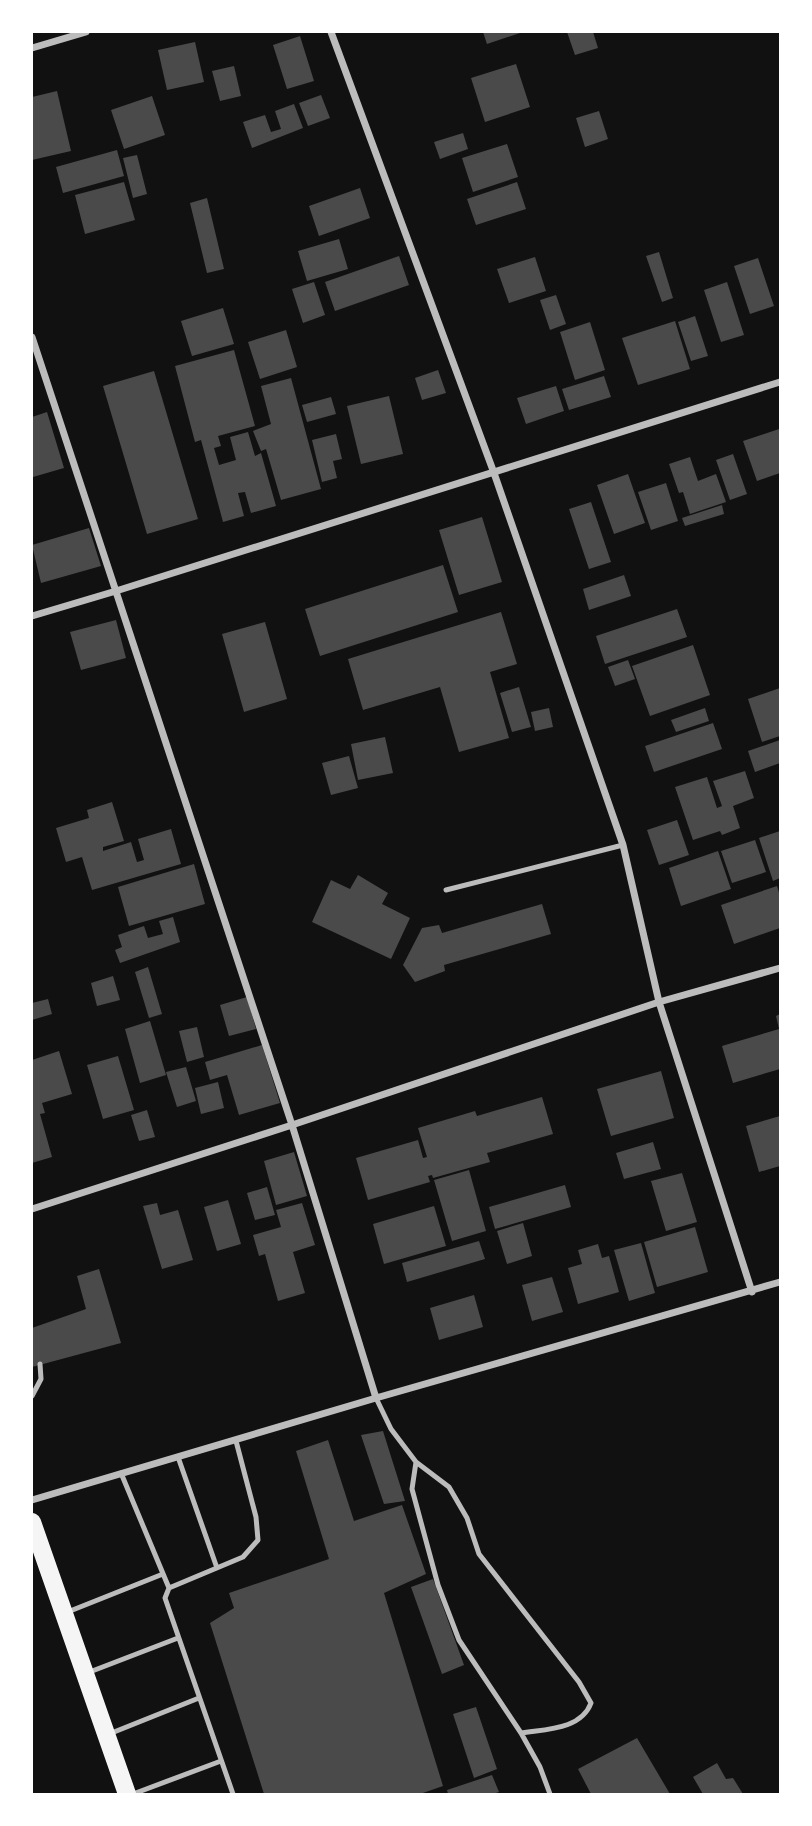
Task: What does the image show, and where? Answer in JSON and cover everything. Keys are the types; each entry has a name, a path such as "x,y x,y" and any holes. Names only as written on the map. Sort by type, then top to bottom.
{"main road":[{"path":"32,1522 36,1556 62,1614 127,1794"}],"street":[{"path":"32,48 86,32"},
{"path":"331,32 494,473 622,845 659,1002 752,1292"},
{"path":"32,337 292,1125 376,1398"},
{"path":"32,615 780,382"},
{"path":"32,1209 659,1002 780,968"},
{"path":"32,1500 780,1282"}],"lane":[{"path":"446,891 622,845"},
{"path":"32,1396 41,1379 40,1364"},
{"path":"376,1398 391,1429 416,1462 449,1487 467,1518 478,1554 579,1682 592,1703 588,1712 571,1724 521,1733"},
{"path":"169,1588 243,1557 258,1540 256,1517 236,1440"},
{"path":"178,1457 217,1568"},
{"path":"416,1462 412,1489 442,1596 459,1640 521,1733 540,1766 550,1794"},
{"path":"121,1473 169,1588 165,1598 233,1794"},
{"path":"62,1614 163,1574"},
{"path":"84,1674 178,1638"},
{"path":"106,1735 199,1699"},
{"path":"133,1794 221,1761"}],"building":[{"path":"483,32 523,32 487,44"},
{"path":"567,32 593,32 598,48 575,55"},
{"path":"300,36 314,81 287,89 273,45"},
{"path":"195,42 204,82 167,90 158,50"},
{"path":"516,64 530,107 485,122 471,78"},
{"path":"234,66 241,96 220,101 212,71"},
{"path":"57,91 71,151 32,160 32,97"},
{"path":"321,95 330,118 308,126 299,103"},
{"path":"152,96 165,135 124,149 111,110"},
{"path":"294,104 303,128 252,148 243,122 265,115 271,132 281,129 275,111"},
{"path":"599,111 608,139 585,147 576,118"},
{"path":"463,133 468,149 440,159 434,142"},
{"path":"507,144 518,177 473,192 462,158"},
{"path":"117,150 124,176 63,193 56,167"},
{"path":"137,155 147,194 133,198 123,158"},
{"path":"124,182 135,220 85,234 75,195"},
{"path":"517,182 526,209 476,225 467,199"},
{"path":"360,188 370,218 319,236 309,206"},
{"path":"207,198 224,269 207,273 190,203"},
{"path":"339,239 348,269 307,281 298,251"},
{"path":"659,252 673,298 662,302 646,256"},
{"path":"399,256 409,285 335,311 325,282"},
{"path":"535,257 546,291 509,303 497,269"},
{"path":"758,258 774,306 750,314 734,266"},
{"path":"314,282 325,315 303,323 292,289"},
{"path":"727,282 744,335 721,342 704,290"},
{"path":"556,295 566,324 550,330 540,300"},
{"path":"223,308 234,344 192,356 181,321"},
{"path":"695,316 708,356 691,361 678,322"},
{"path":"675,321 690,369 638,385 622,338"},
{"path":"590,322 605,370 575,380 560,332"},
{"path":"286,330 297,367 260,379 248,342"},
{"path":"234,350 255,426 218,436 221,446 214,448 219,465 236,460 230,437 248,432 255,456 261,453 276,506 251,513 245,492 238,493 244,516 223,522 201,440 195,442 175,366"},
{"path":"438,370 446,393 422,400 415,378"},
{"path":"154,371 198,519 147,534 103,386"},
{"path":"604,376 611,397 569,410 562,389"},
{"path":"291,378 321,489 281,500 266,449 261,451 253,431 271,424 261,386"},
{"path":"556,386 564,411 526,424 517,398"},
{"path":"389,396 403,454 361,464 347,406"},
{"path":"331,397 336,414 307,422 302,405"},
{"path":"47,412 64,468 33,477 32,417"},
{"path":"779,429 780,473 757,481 743,441"},
{"path":"336,434 342,459 333,461 337,478 322,482 312,440"},
{"path":"733,454 747,494 730,500 716,460"},
{"path":"690,457 698,481 716,474 726,502 690,514 669,464"},
{"path":"628,474 645,523 614,534 597,485"},
{"path":"666,483 678,521 651,530 638,492"},
{"path":"591,502 611,562 589,569 569,509"},
{"path":"722,505 724,514 685,526 682,518"},
{"path":"482,517 502,582 459,595 439,530"},
{"path":"89,528 101,566 41,583 32,545"},
{"path":"443,565 458,612 320,656 305,609"},
{"path":"624,575 631,596 589,610 583,589"},
{"path":"677,609 687,637 605,664 596,636"},
{"path":"501,612 517,664 490,672 509,738 459,752 440,687 363,710 348,659"},
{"path":"116,620 126,658 81,670 70,632"},
{"path":"265,622 287,699 244,712 222,634"},
{"path":"693,645 710,695 650,716 632,666"},
{"path":"628,660 635,679 615,686 608,667"},
{"path":"519,687 531,727 512,732 500,693"},
{"path":"780,688 780,736 762,742 748,699"},
{"path":"549,708 553,727 535,731 531,712"},
{"path":"705,708 709,721 676,732 671,720"},
{"path":"713,723 722,749 654,772 645,746"},
{"path":"385,737 393,773 358,780 351,744"},
{"path":"780,740 780,763 755,772 748,751"},
{"path":"349,756 358,788 331,795 322,763"},
{"path":"745,771 754,798 733,806 740,828 722,835 720,831 693,840 675,787 707,777 717,808 722,806 713,781"},
{"path":"112,802 124,841 103,847 103,851 131,842 137,862 144,860 138,839 171,829 181,864 92,890 82,857 66,862 56,828 89,818 87,810"},
{"path":"677,820 689,855 659,865 647,830"},
{"path":"780,831 780,878 773,881 759,838"},
{"path":"755,840 766,872 732,883 721,851"},
{"path":"718,851 731,889 681,906 669,868"},
{"path":"194,864 205,904 129,926 118,887"},
{"path":"358,875 388,893 382,904 410,918 391,959 312,922 331,880 350,889"},
{"path":"777,886 780,896 780,928 734,944 721,905"},
{"path":"542,904 551,934 444,965 445,971 415,982 403,965 422,928 439,925 442,933"},
{"path":"173,917 180,942 120,963 115,950 122,947 118,935 144,926 148,938 163,934 159,921"},
{"path":"148,967 162,1014 149,1018 135,972"},
{"path":"113,976 120,1000 97,1006 91,983"},
{"path":"247,997 256,1029 229,1036 220,1005"},
{"path":"48,999 52,1014 32,1020 32,1003"},
{"path":"780,1014 780,1069 733,1083 722,1046 779,1029 776,1016"},
{"path":"150,1021 166,1075 140,1083 125,1029"},
{"path":"197,1027 204,1057 187,1062 179,1031"},
{"path":"262,1045 280,1103 239,1115 227,1075 210,1080 205,1062"},
{"path":"59,1051 72,1094 42,1103 45,1113 40,1114 52,1157 32,1163 32,1060"},
{"path":"118,1056 134,1110 103,1119 87,1065"},
{"path":"186,1067 196,1101 177,1107 166,1072"},
{"path":"661,1071 674,1118 611,1136 597,1089"},
{"path":"218,1082 224,1108 201,1114 195,1088"},
{"path":"542,1097 553,1134 487,1153 490,1162 433,1178 432,1175 428,1176 430,1182 368,1200 356,1158 418,1140 423,1158 427,1157 418,1128 475,1111 477,1116"},
{"path":"147,1110 155,1137 139,1141 131,1115"},
{"path":"780,1116 780,1166 759,1172 746,1126"},
{"path":"653,1142 661,1169 624,1179 616,1153"},
{"path":"294,1152 307,1196 276,1205 264,1161"},
{"path":"469,1170 486,1231 452,1241 434,1180"},
{"path":"682,1173 697,1222 666,1231 651,1181"},
{"path":"565,1185 571,1207 495,1229 489,1207"},
{"path":"267,1187 275,1215 255,1220 247,1193"},
{"path":"228,1200 241,1244 217,1251 204,1207"},
{"path":"157,1203 160,1215 178,1210 193,1260 162,1269 143,1206"},
{"path":"302,1203 315,1245 293,1252 305,1293 278,1301 265,1254 259,1256 253,1235 281,1227 276,1210"},
{"path":"434,1206 446,1246 384,1264 373,1224"},
{"path":"523,1223 532,1256 507,1264 497,1231"},
{"path":"695,1227 708,1272 657,1287 644,1242"},
{"path":"479,1241 485,1259 407,1282 402,1263"},
{"path":"641,1243 655,1293 629,1301 614,1250"},
{"path":"598,1244 602,1258 609,1256 619,1292 578,1304 568,1268 582,1264 578,1250"},
{"path":"99,1269 121,1343 32,1367 32,1328 86,1309 77,1276"},
{"path":"552,1277 563,1312 532,1321 522,1285"},
{"path":"474,1295 483,1327 439,1340 430,1308"},
{"path":"383,1431 405,1501 384,1504 361,1435"},
{"path":"328,1440 354,1521 402,1505 426,1574 384,1593 443,1786 420,1794 264,1794 210,1623 234,1608 229,1593 329,1559 296,1451"},
{"path":"433,1579 464,1665 442,1674 411,1587"},
{"path":"476,1707 497,1769 474,1778 453,1714"},
{"path":"637,1738 670,1794 591,1794 578,1769"},
{"path":"717,1763 726,1779 733,1778 743,1794 703,1794 693,1777"},
{"path":"492,1775 499,1792 448,1794 447,1790"}]}
